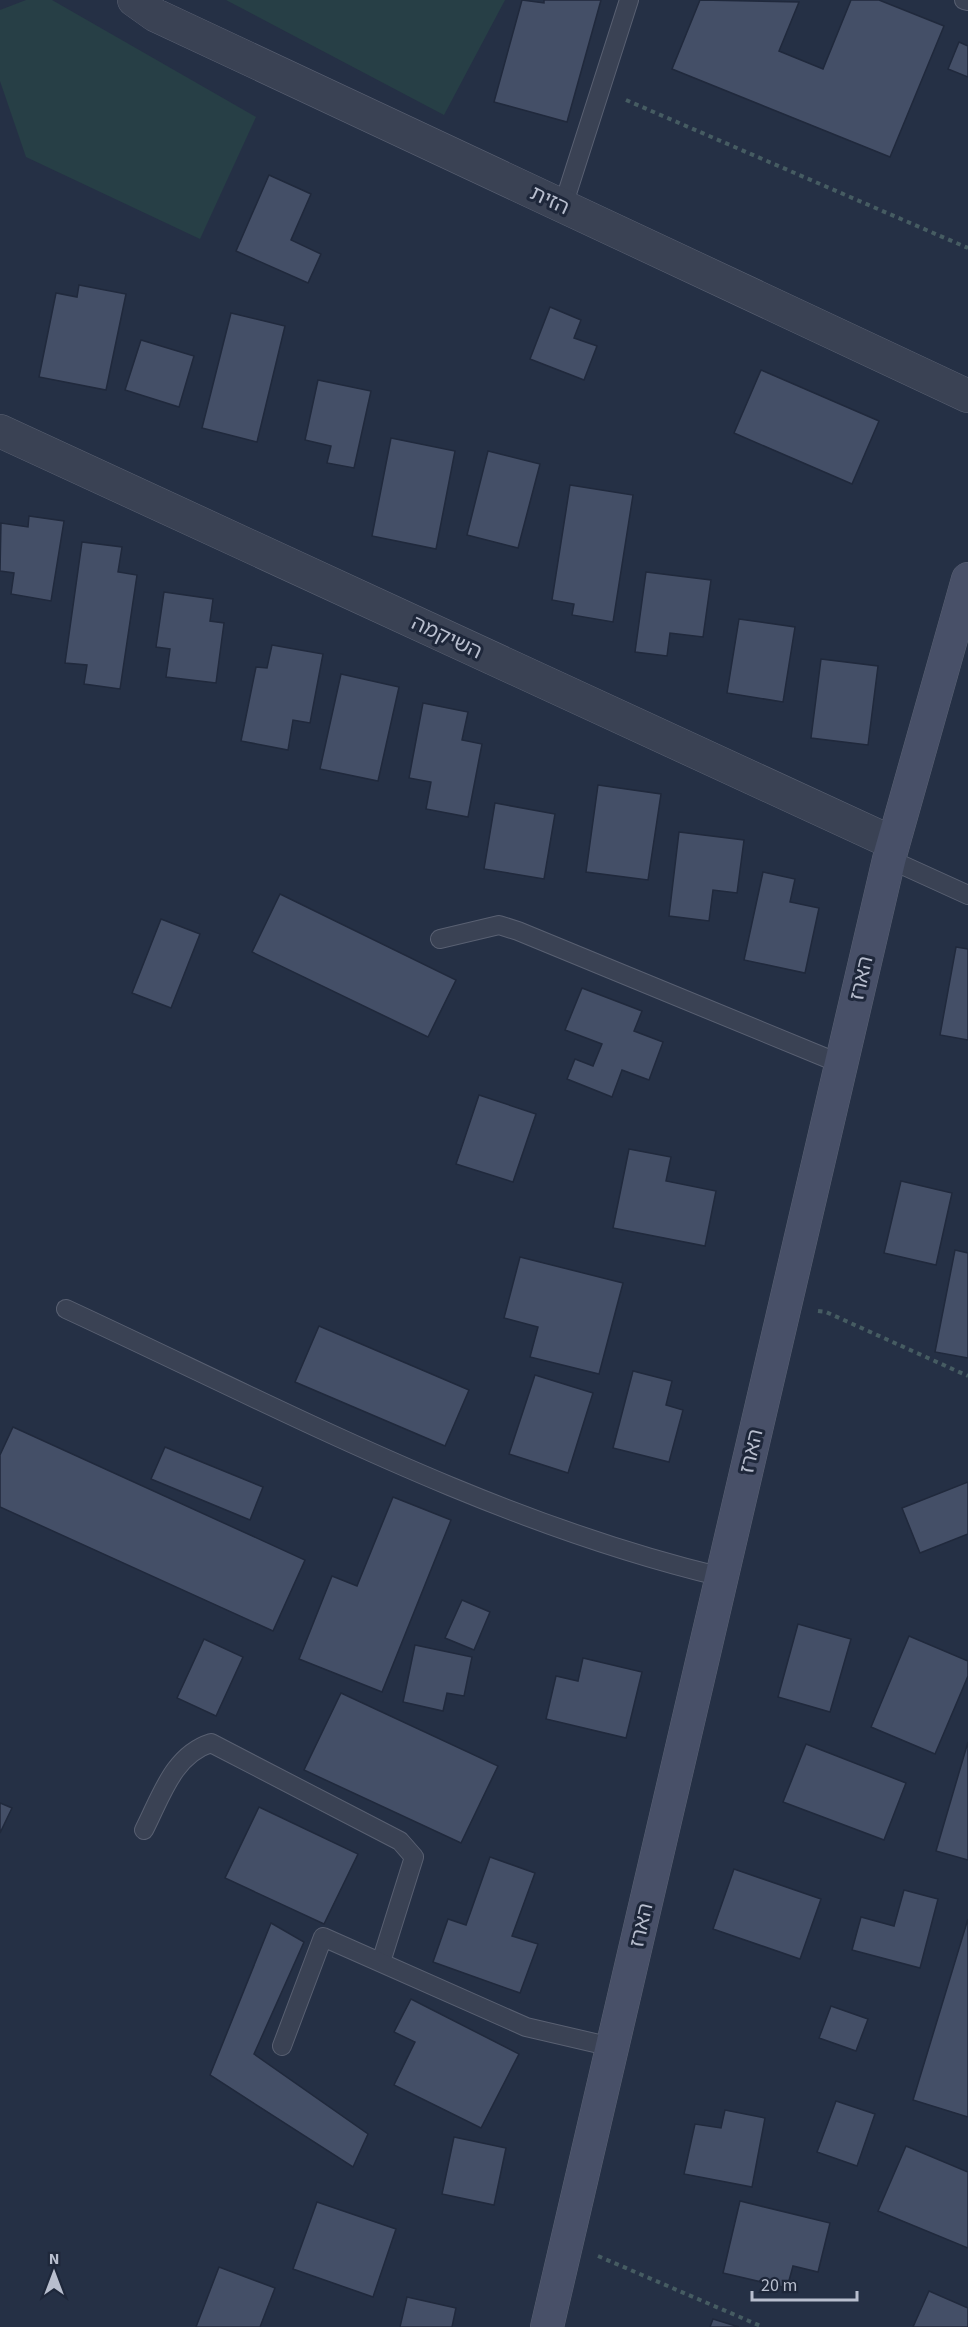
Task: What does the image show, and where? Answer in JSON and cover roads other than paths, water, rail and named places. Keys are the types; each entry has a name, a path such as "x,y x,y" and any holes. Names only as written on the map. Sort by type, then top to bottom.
{"street":[{"name":"הזית","path":"134,0 155,15 968,396"},
{"name":"השיקמה","path":"0,431 891,851"},
{"name":"הארז","path":"547,2327 891,851 968,579"}],"lane":[{"path":"563,206 629,0"},
{"path":"891,851 968,895"},
{"path":"440,939 499,925 841,1064"},
{"path":"66,1309 507,1511 657,1562 722,1577"},
{"path":"144,1830 176,1767 195,1748 211,1743 400,1841 414,1857 381,1962"},
{"path":"282,2046 323,1937 526,2027 612,2047"}]}
